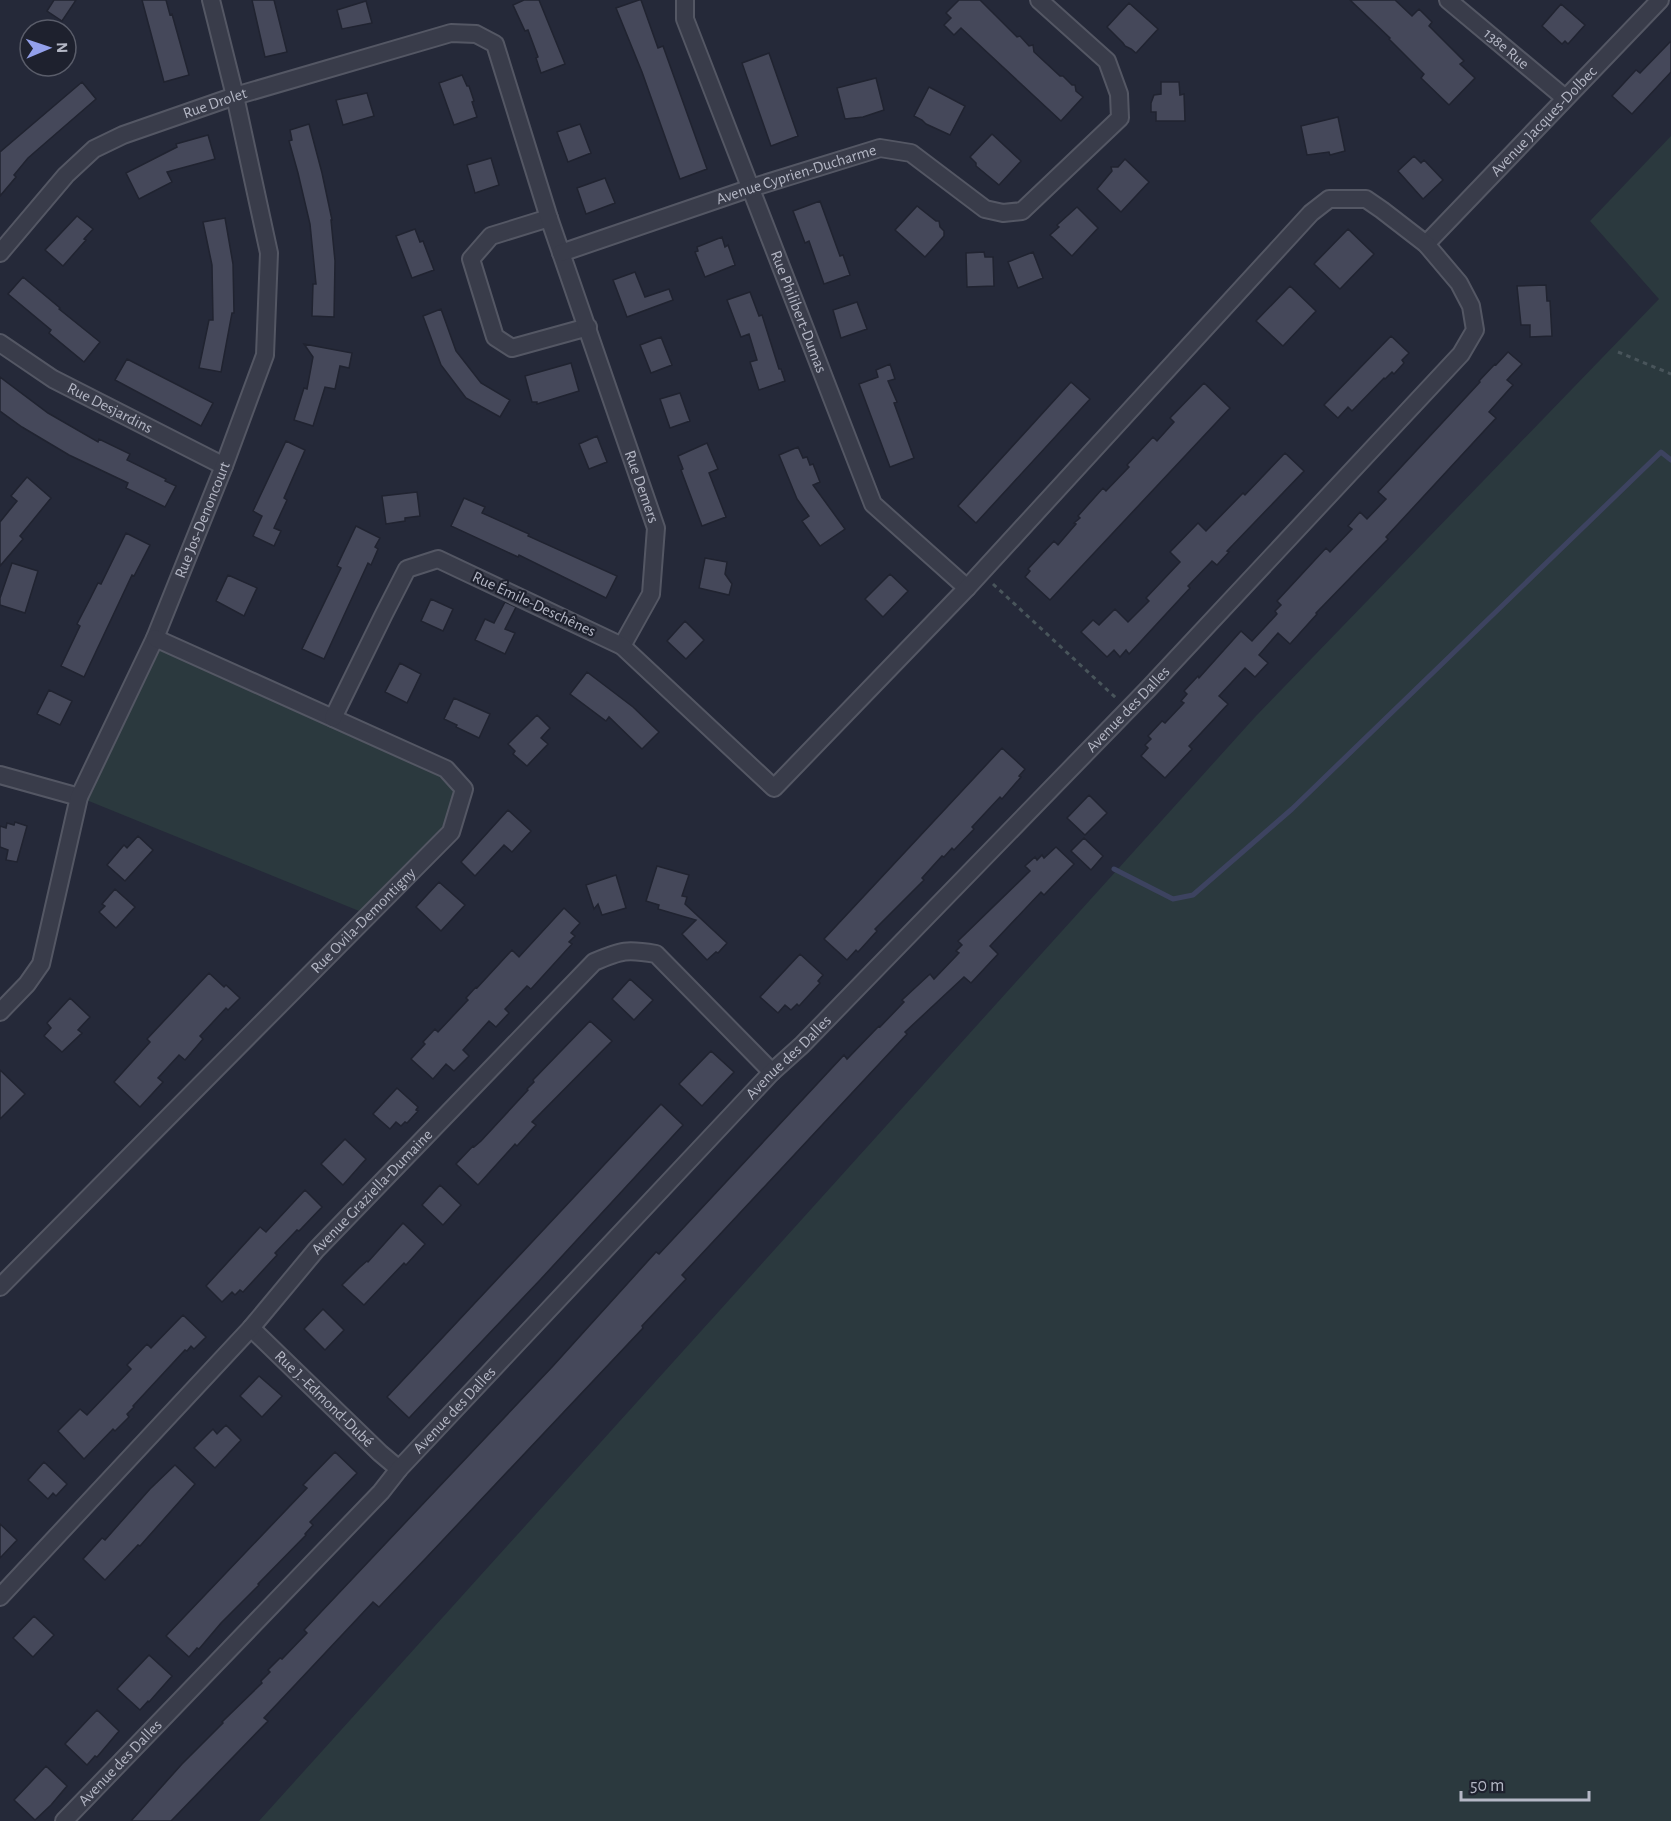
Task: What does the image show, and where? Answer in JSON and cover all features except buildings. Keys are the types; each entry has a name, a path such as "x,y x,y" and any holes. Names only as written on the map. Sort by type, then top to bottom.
{"street":[{"name":"Rue Jos-Denoncourt","path":"0,1012 27,984 41,964 79,797 154,638 224,466 265,355 269,253 235,96 211,0"},
{"name":"Rue Philibert-Dumas","path":"685,0 685,19 873,504 967,588"},
{"name":"Avenue Cyprien-Ducharme","path":"561,253 751,188 880,148 911,153 985,209 1003,213 1022,211 1120,118 1119,94 1107,61 1039,0"},
{"name":"138e Rue","path":"1448,0 1566,98"},
{"name":"Avenue Jacques-Dolbec","path":"1426,244 1660,0"},
{"name":"Rue Drolet","path":"0,253 66,174 94,149 123,135 235,96 451,33 476,34"},
{"name":"Rue Demers","path":"476,34 495,44 549,218 656,528 651,594 622,646"},
{"name":"Avenue des Dalles","path":"64,1821 381,1492 399,1470 772,1072 802,1045 1128,709 1461,354 1475,330 1471,306 1459,283 1426,244 1366,199 1329,199 1311,213 967,588 774,788"},
{"path":"549,218 491,236 471,259 495,337 512,348 588,327"},
{"name":"Rue Desjardins","path":"0,344 53,379 224,466"},
{"name":"Rue Émile-Deschênes","path":"333,718 407,569 438,559 622,646 774,788"},
{"name":"Rue Ovila-Demontigny","path":"0,1287 451,832 464,789 446,769 154,638"},
{"path":"0,775 79,797"},
{"name":"Avenue Graziella-Dumaine","path":"0,1597 251,1328 316,1250 594,962 615,952 632,950 656,954 772,1072"},
{"name":"Rue J.-Edmond-Dubé","path":"251,1328 399,1470"}],"path":[{"path":"1618,352 1671,374"},
{"path":"981,573 1128,709"}],"shaded area":[{"path":"1671,136 1671,1821 259,1821 1256,716 1659,299 1590,221"},
{"path":"155,638 446,769 464,789 451,832 369,915 79,797"}],"waterway":[{"path":"1114,869 1173,899 1193,895 1292,809 1661,452 1671,460"}]}
